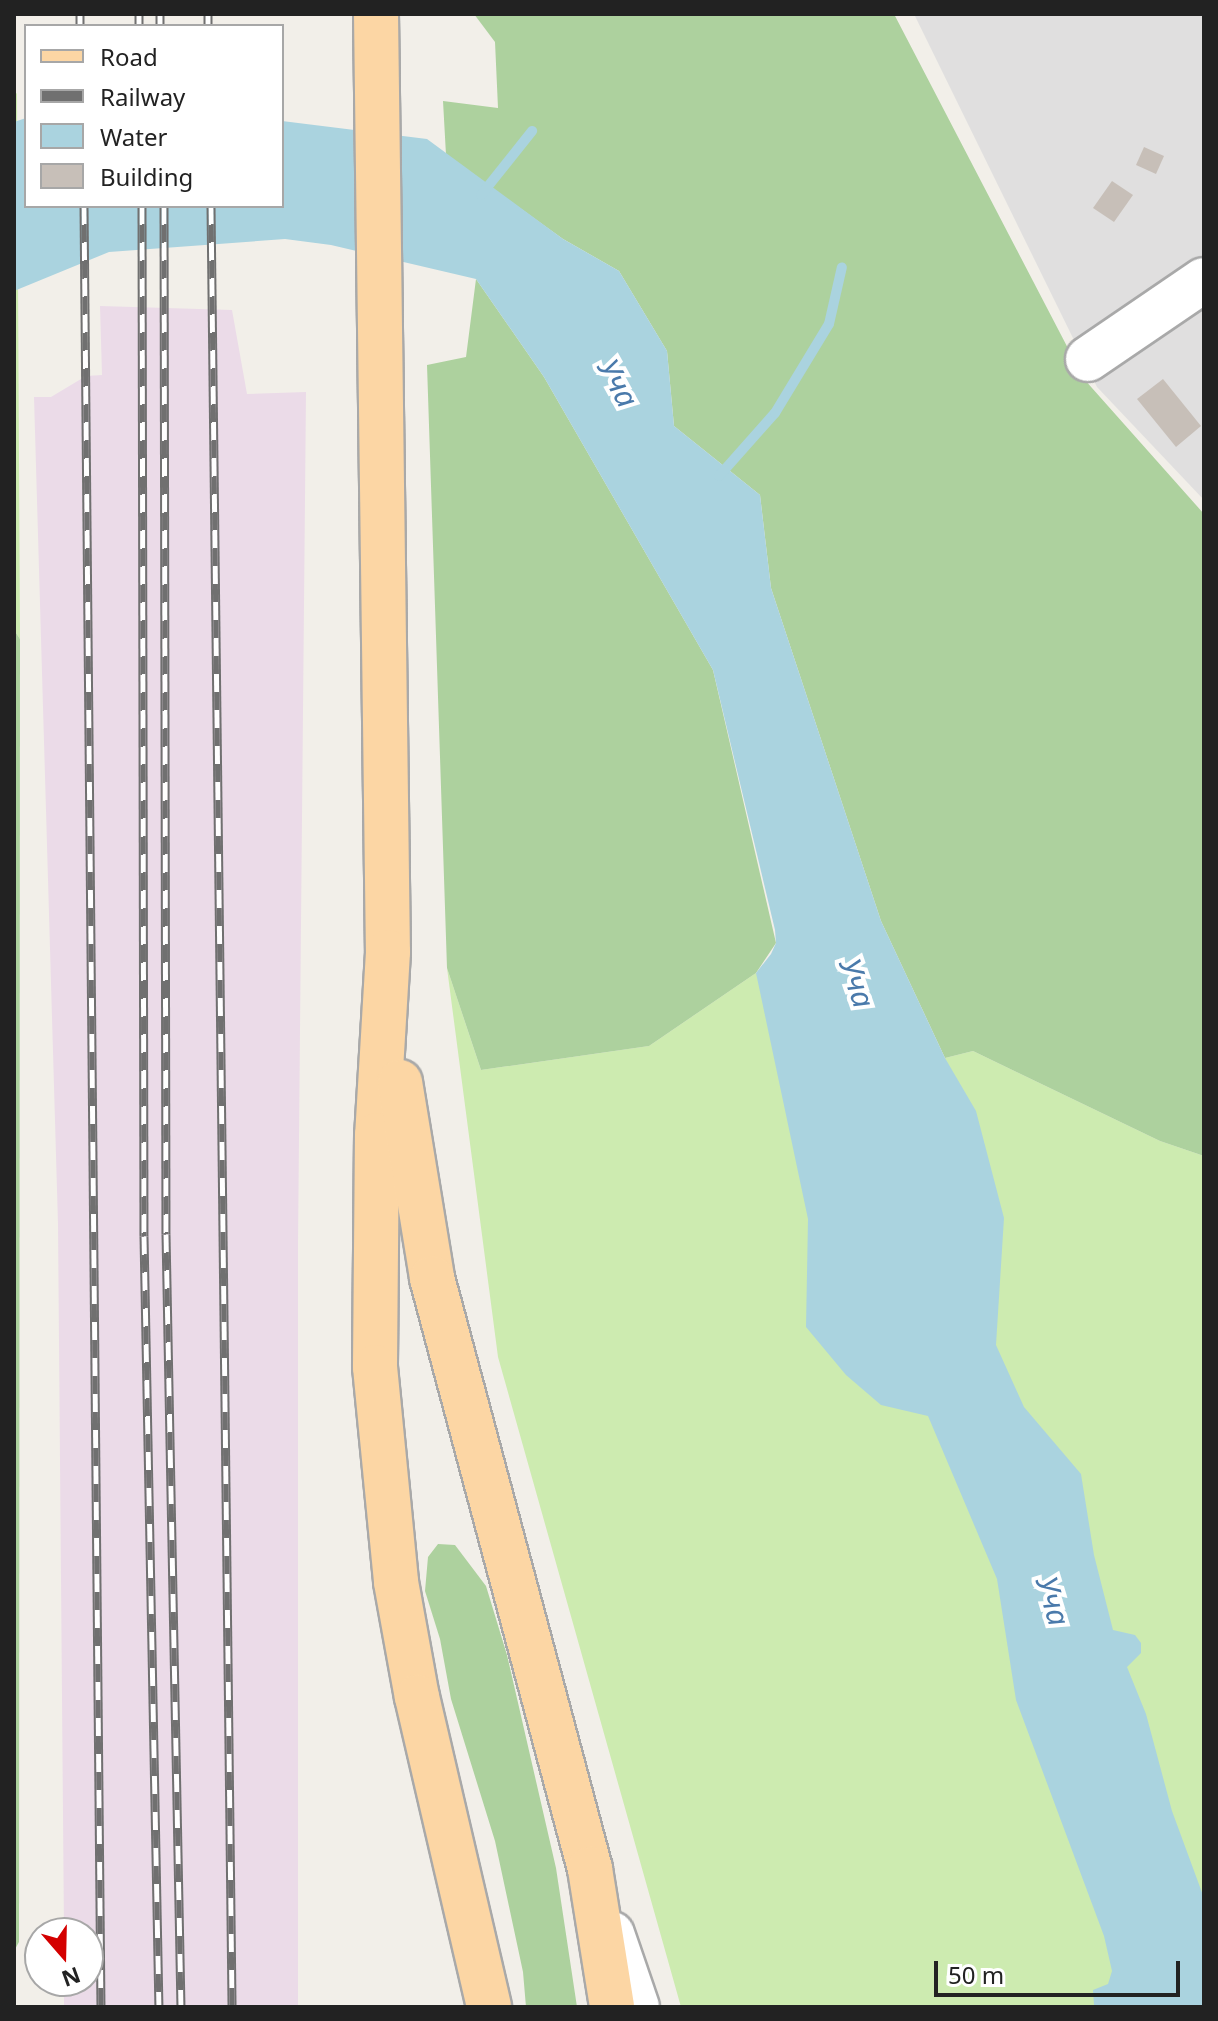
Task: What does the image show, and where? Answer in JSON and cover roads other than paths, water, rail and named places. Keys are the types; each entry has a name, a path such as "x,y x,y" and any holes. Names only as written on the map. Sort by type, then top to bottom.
{"main road":[{"path":"376,14 388,952 377,1197 375,1367 383,1476 396,1582 417,1697 489,2007"},
{"path":"388,952 404,1118 432,1278 590,1869 612,2007"}],"street":[{"path":"1088,359 1204,280"},
{"path":"590,1869 637,2007"}],"water":[{"name":"Уча","path":"24,119 24,208 284,208 284,121 427,139 563,239 619,271 667,351 674,426 760,495 771,588 881,921 945,1058 976,1111 1004,1218 996,1345 1024,1407 1081,1474 1094,1555 1113,1630 1135,1635 1141,1643 1141,1653 1127,1667 1146,1714 1172,1811 1204,1898 1204,2007 1094,2005 1093,1990 1108,1984 1112,1971 1104,1936 1016,1700 997,1579 928,1416 881,1405 846,1375 806,1327 808,1219 756,973 776,943 775,930 713,670 544,377 476,279 331,245 285,239 109,252 14,291 14,122"}],"waterway":[{"path":"481,195 532,131"},
{"path":"719,476 775,413 829,324 842,267"}],"railway":[{"path":"80,14 80,24"},
{"path":"139,14 139,24"},
{"path":"160,14 160,24"},
{"path":"208,14 208,24"},
{"path":"84,208 101,2007"},
{"path":"142,208 144,1236 159,2007"},
{"path":"164,208 166,1234 181,2007"},
{"path":"211,208 232,2007"}]}
